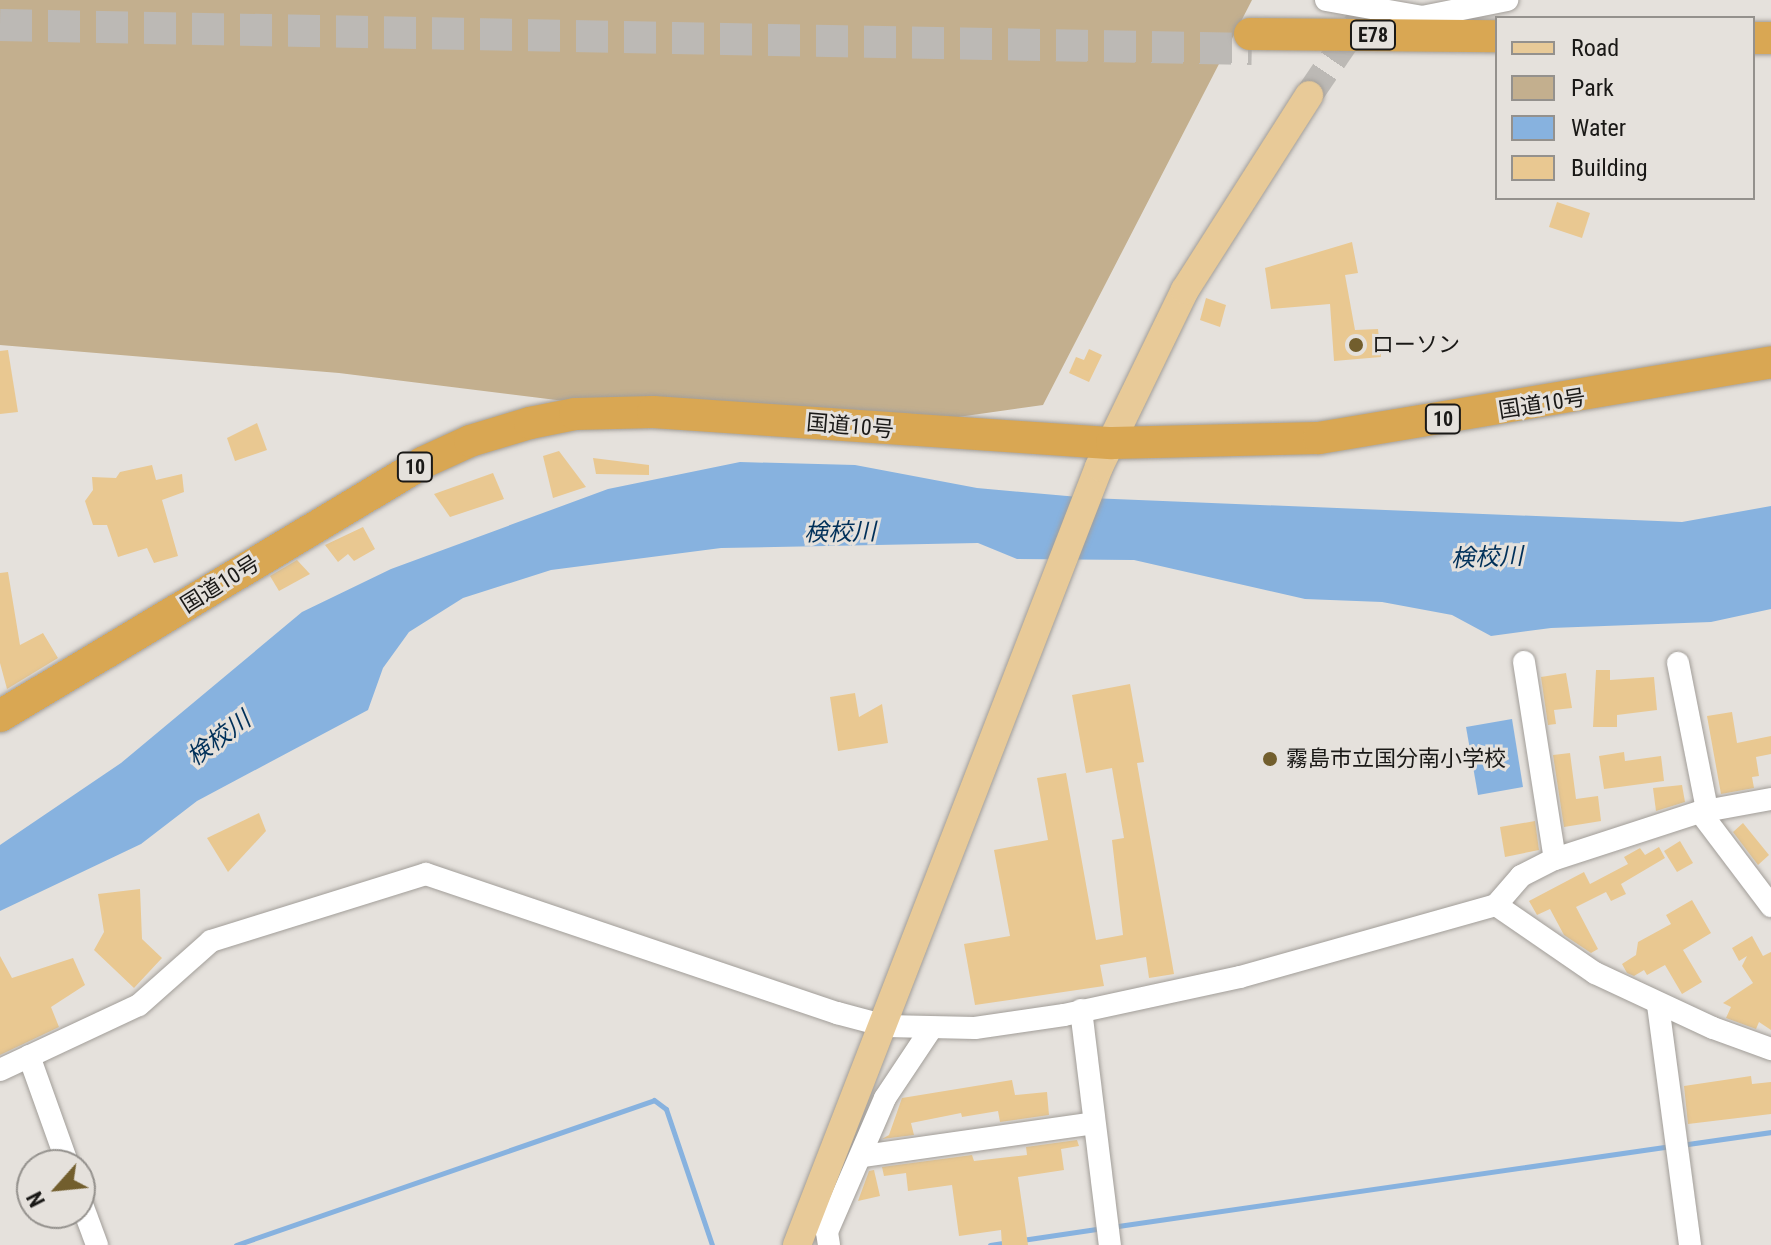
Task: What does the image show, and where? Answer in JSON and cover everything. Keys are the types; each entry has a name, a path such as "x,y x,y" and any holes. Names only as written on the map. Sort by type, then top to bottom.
{"highway":[{"name":"E78","path":"1495,36 1251,42 1495,52"},
{"name":"国道10号","path":"0,716 422,463 470,441 530,423 575,414 689,413 1106,455 1319,438 1771,362"}],"main road":[{"path":"797,1245 886,1026 1025,656 1106,455 1185,290 1309,95"}],"street":[{"path":"1326,0 1422,17 1507,0"},
{"path":"1524,662 1555,859"},
{"path":"1678,663 1703,811 1771,906"},
{"path":"0,1070 139,1005 211,941 426,874 886,1026 975,1028 1240,977 1496,905 1521,876 1555,859 1703,811 1771,799"},
{"path":"1496,905 1595,973 1658,1005 1771,1049"},
{"path":"1658,1005 1690,1245"},
{"path":"1081,1010 1110,1245"},
{"path":"829,1245 827,1232 844,1188 863,1156 885,1098 931,1029"},
{"path":"29,1056 62,1149"},
{"path":"863,1156 1094,1123"}],"green space":[{"path":"0,0 1252,0 1043,405 951,418 653,412 339,373 0,345"}],"water":[{"name":"検校川","path":"740,462 855,465 977,488 1090,498 1682,522 1771,506 1771,609 1711,622 1551,628 1491,636 1452,615 1382,602 1305,599 1134,560 1017,559 978,543 721,548 551,570 463,598 409,632 383,668 368,710 197,801 141,844 0,911 0,845 121,763 302,612 391,569 608,489"},
{"path":"1512,719 1523,787 1478,795 1466,727"}],"building":[{"path":"1557,202 1590,213 1582,238 1549,227"},
{"path":"1352,242 1358,273 1345,275 1355,330 1378,329 1381,357 1334,361 1330,304 1271,309 1265,268"},
{"path":"1206,298 1226,305 1220,327 1200,320"},
{"path":"1089,349 1102,355 1089,382 1069,373 1076,357 1084,360"},
{"path":"8,350 18,412 0,414 0,351"},
{"path":"257,423 267,450 235,461 227,438"},
{"path":"559,451 586,487 553,498 543,456"},
{"path":"593,458 649,465 649,475 596,474"},
{"path":"152,465 156,480 182,474 184,492 162,500 178,556 154,563 147,548 118,557 107,525 93,525 85,501 93,490 92,477 116,478 120,472"},
{"path":"493,473 504,499 450,517 434,494"},
{"path":"363,527 375,549 354,561 348,554 338,562 325,545"},
{"path":"297,560 310,574 279,591 270,576"},
{"path":"8,572 20,645 43,633 58,658 7,689 0,663 0,573"},
{"path":"1596,670 1610,670 1610,680 1654,677 1657,710 1617,715 1617,727 1593,727"},
{"path":"1566,673 1572,708 1554,710 1556,724 1548,725 1541,677"},
{"path":"1130,684 1144,762 1137,763 1174,974 1149,978 1146,957 1100,965 1104,986 975,1005 964,944 1010,936 994,850 1048,840 1037,778 1066,773 1096,940 1123,935 1112,840 1124,838 1112,768 1086,773 1072,695"},
{"path":"855,693 859,717 882,704 888,743 838,751 830,697"},
{"path":"1732,712 1737,743 1771,736 1771,754 1756,757 1759,776 1752,777 1754,788 1721,794 1707,716"},
{"path":"1624,752 1625,761 1661,756 1664,781 1604,789 1599,756"},
{"path":"1570,753 1576,799 1598,796 1601,821 1564,827 1553,755"},
{"path":"1682,785 1685,802 1656,811 1653,788"},
{"path":"259,813 266,831 228,872 207,838"},
{"path":"1535,821 1539,850 1505,857 1500,827"},
{"path":"1743,823 1769,855 1758,865 1733,832"},
{"path":"1680,841 1693,863 1677,872 1664,851"},
{"path":"1659,847 1665,858 1621,884 1626,894 1611,901 1606,892 1576,907 1598,949 1591,953 1564,935 1550,909 1537,915 1529,901 1584,872 1590,884 1628,864 1624,857 1640,848 1645,855"},
{"path":"140,889 142,939 162,958 134,988 94,950 104,932 98,894"},
{"path":"1692,900 1711,933 1683,950 1702,982 1682,994 1665,965 1647,975 1644,970 1634,976 1627,973 1622,964 1636,955 1638,942 1671,924 1666,915"},
{"path":"1752,936 1763,956 1771,952 1771,1030 1759,1022 1756,1029 1726,1018 1731,1007 1723,1003 1753,983 1742,966 1747,956 1739,961 1732,948"},
{"path":"0,956 12,978 73,958 85,985 51,1007 59,1027 0,1055"},
{"path":"1751,1076 1752,1084 1771,1082 1771,1114 1688,1124 1684,1086"},
{"path":"1012,1080 1015,1095 1047,1092 1049,1115 1000,1122 998,1111 962,1117 961,1113 911,1123 914,1135 882,1139 889,1135 902,1098"},
{"path":"1077,1140 1079,1146 1061,1149 1064,1170 1018,1177 1028,1245 1002,1245 1001,1230 959,1236 952,1185 908,1191 906,1173 884,1176 882,1167 972,1155 974,1161 1027,1155 1026,1147"},
{"path":"874,1170 880,1196 858,1201 869,1171"}],"waterway":[{"path":"236,1245 654,1100 666,1109 712,1245"},
{"path":"1681,1145 1771,1132"},
{"path":"1118,1226 1671,1146"},
{"path":"1022,1240 1103,1228"},
{"path":"990,1245 1008,1242"}],"tunnel":[{"path":"1309,95 1360,20"},
{"path":"0,25 1252,49"}],"place":[{"name":"ローソン","path":"1356,345"},
{"name":"霧島市立国分南小学校","path":"1270,759"}]}
